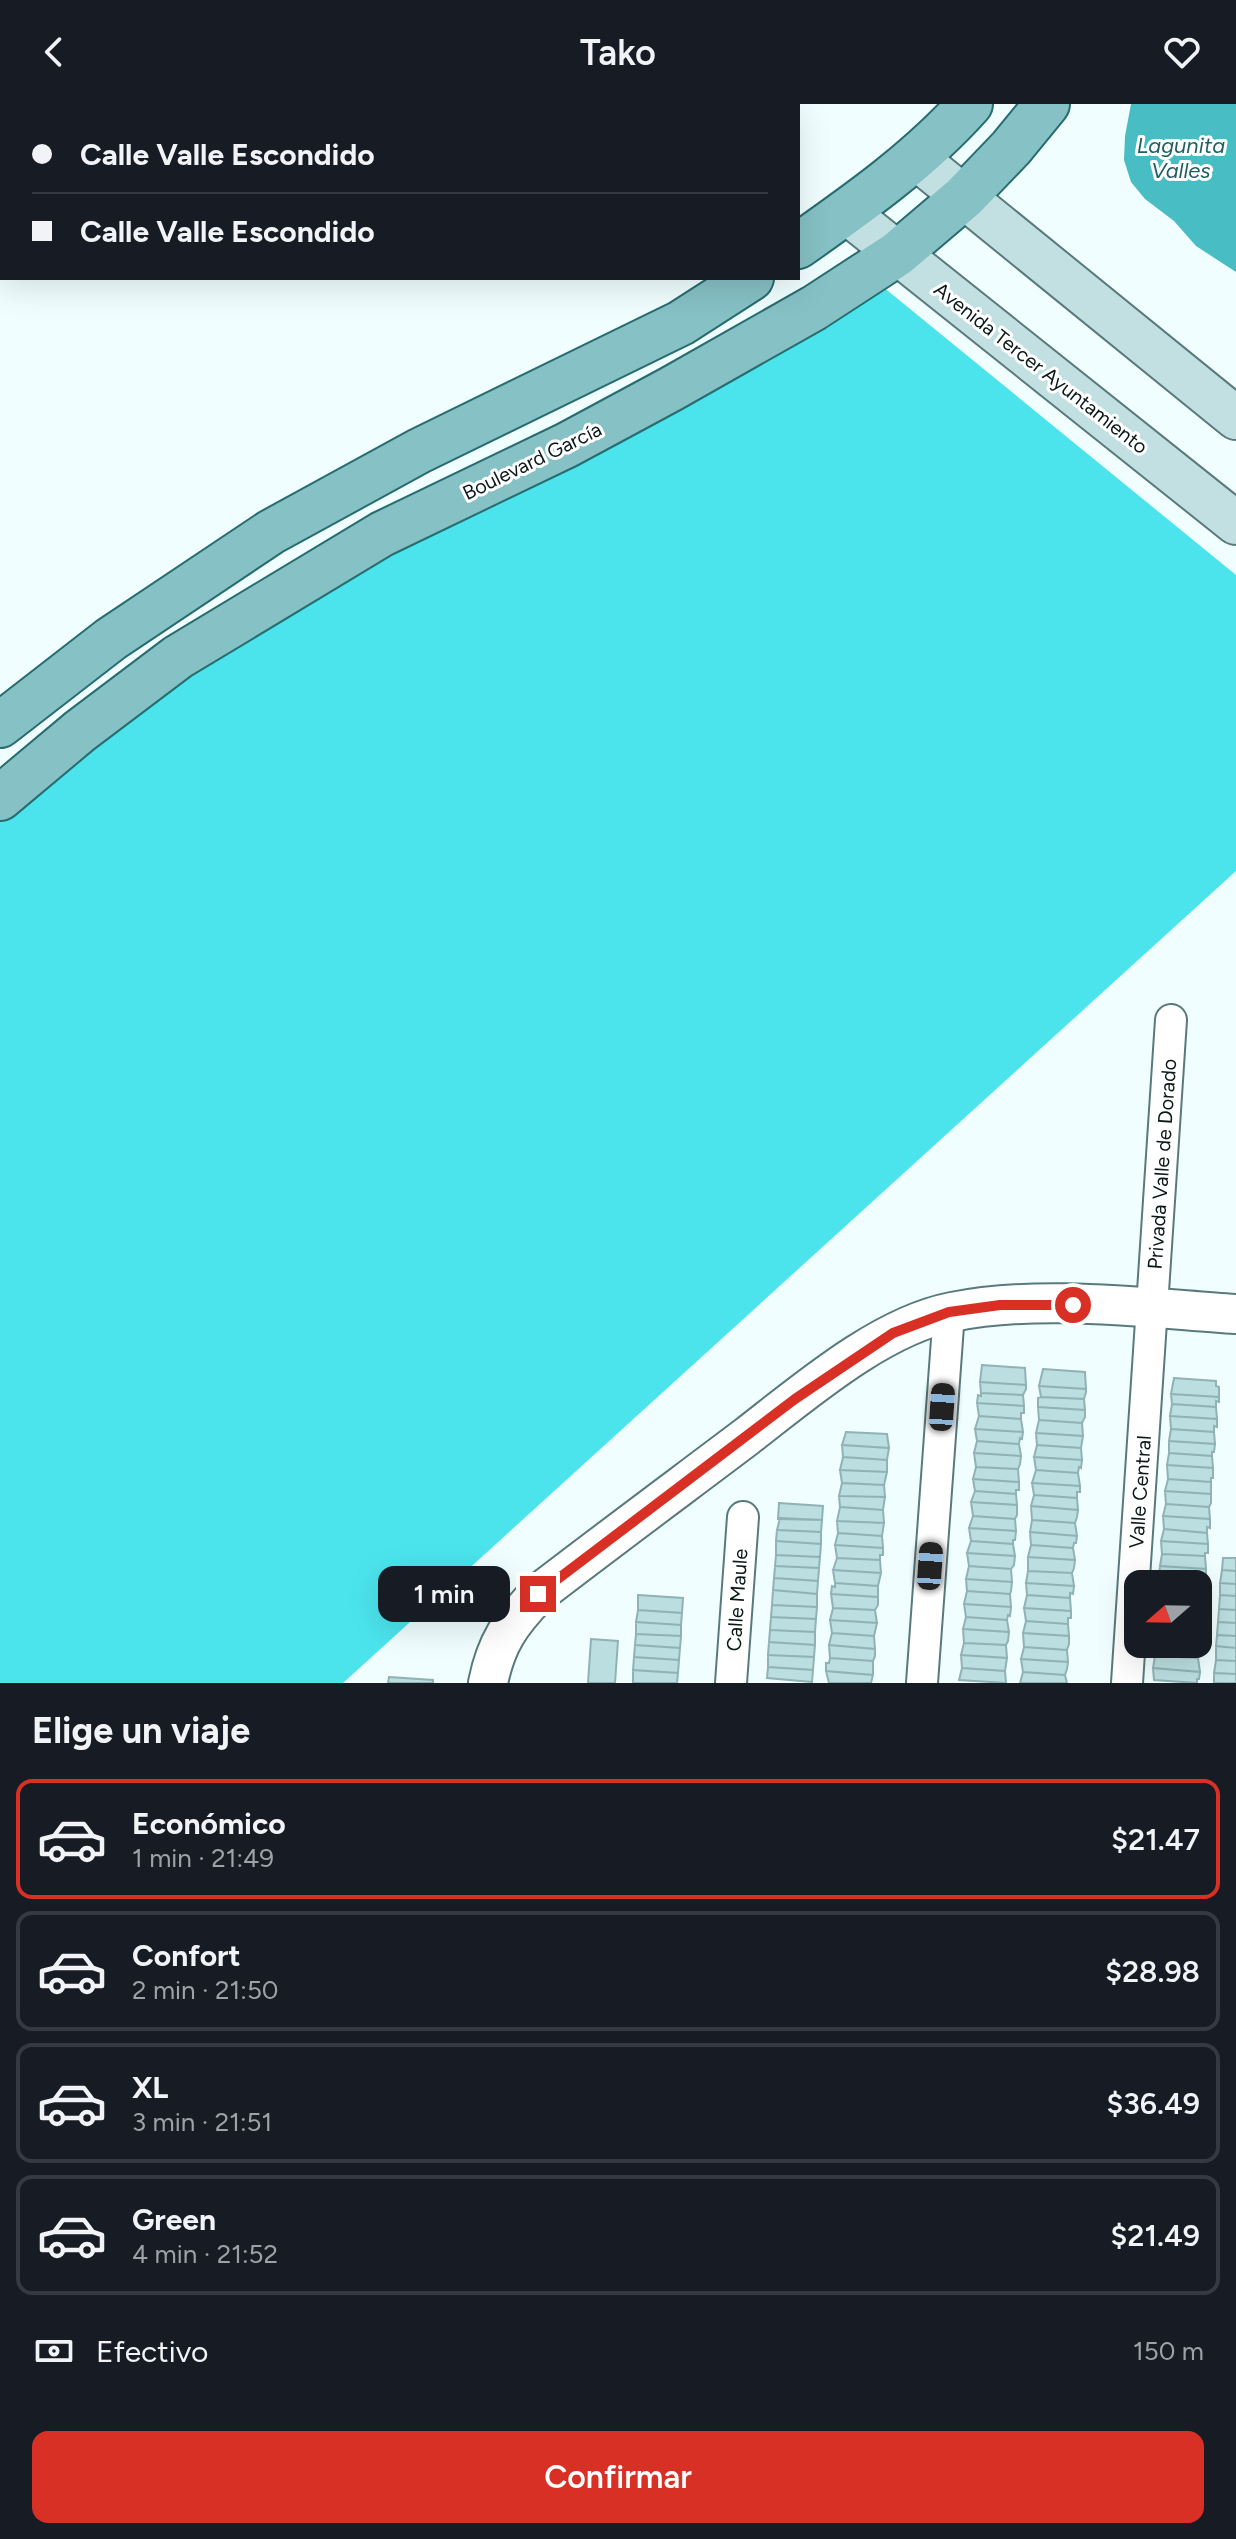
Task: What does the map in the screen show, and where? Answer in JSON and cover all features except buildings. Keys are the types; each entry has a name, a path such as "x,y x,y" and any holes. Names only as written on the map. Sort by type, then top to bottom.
{"main road":[{"path":"800,245 884,185 948,129 970,104"},
{"name":"Boulevard García","path":"0,798 80,731 178,657 382,534 567,445 671,389 814,308 897,254 964,197 1011,148 1047,104"},
{"path":"916,158 1144,340 1236,418"},
{"name":"Avenida Tercer Ayuntamiento","path":"846,212 1236,523"},
{"path":"0,725 111,639 271,532 419,451 681,323 748,280"}],"street":[{"name":"Privada Valle de Dorado","path":"1152,1308 1171,1020"},
{"path":"488,1683 494,1654 513,1619 538,1594 853,1358 893,1333 949,1312 1000,1305 1152,1308 1236,1314"},
{"name":"Valle Central","path":"1128,1679 1152,1308"},
{"path":"922,1672 949,1312"},
{"name":"Calle Maule","path":"731,1683 743,1517"}],"shaded area":[{"path":"877,282 1236,575 1236,871 343,1683 0,1683 0,815 181,661"}],"water":[{"name":"Lagunita Valles","path":"1131,104 1236,104 1236,272 1196,246 1131,182 1124,160"}],"route":[{"path":"538,1594 795,1399 893,1333 949,1312 1000,1305 1073,1305"}]}
